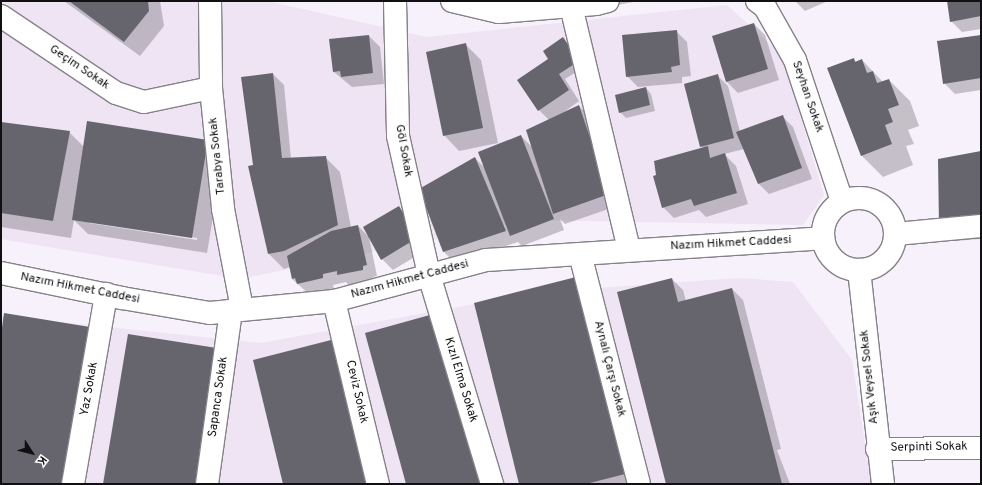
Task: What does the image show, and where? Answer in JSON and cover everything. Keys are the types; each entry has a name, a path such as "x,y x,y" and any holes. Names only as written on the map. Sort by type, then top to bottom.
{"street":[{"name":"Tarabya Sokak","path":"210,1 210,88 223,209 237,310"},
{"name":"Göl Sokak","path":"395,1 398,136 429,275"},
{"path":"452,1 499,12 571,6 608,1"},
{"name":"Seyhan Sokak","path":"757,1 765,7 795,60 842,201"},
{"path":"571,6 629,250"},
{"name":"Geçim Sokak","path":"1,16 116,93 144,102 210,88"},
{"path":"863,197 883,206 890,214 896,234 888,255 880,263 859,270 848,269 833,260 826,250 823,238 827,216 842,201 863,197"},
{"path":"896,234 981,226"},
{"name":"Nazım Hikmet Caddesi","path":"1,273 106,294 210,312 334,301 486,260 823,238"},
{"name":"Aynalı Çarşı Sokak","path":"580,254 638,484"},
{"name":"Aşık Veysel Sokak","path":"859,270 877,449 883,484"},
{"name":"Kızıl Elma Sokak","path":"429,275 492,484"},
{"name":"Yaz Sokak","path":"73,484 106,294"},
{"name":"Ceviz Sokak","path":"334,301 378,484"},
{"name":"Sapanca Sokak","path":"207,484 237,310"},
{"name":"Serpinti Sokak","path":"877,449 981,448"}],"shaded area":[{"path":"1,1 267,1 427,37 727,5 782,55 824,195 803,225 529,220 240,279 1,239"},
{"path":"739,278 793,282 852,360 871,484 1,484 1,316 261,343 540,292"}],"building":[{"path":"69,1 148,1 149,11 124,42"},
{"path":"947,1 981,1 981,16 950,22"},
{"path":"754,23 768,69 726,82 712,36"},
{"path":"677,30 680,65 671,67 672,72 626,77 622,35"},
{"path":"369,35 373,73 341,77 340,71 333,72 329,39"},
{"path":"981,35 981,78 943,84 937,41"},
{"path":"563,37 579,61 559,74 569,90 538,111 517,80 548,59 543,51"},
{"path":"466,43 483,128 443,136 426,52"},
{"path":"854,58 855,62 862,59 867,73 873,71 877,83 889,79 899,105 888,109 893,122 885,125 892,144 861,156 827,68"},
{"path":"273,73 282,158 326,156 338,225 284,251 268,254 248,166 253,165 241,77"},
{"path":"718,74 734,138 700,147 684,84"},
{"path":"646,87 650,105 619,113 615,95"},
{"path":"579,105 609,194 553,214 526,130"},
{"path":"783,115 802,168 758,184 736,132"},
{"path":"87,121 208,140 192,238 72,220"},
{"path":"1,122 70,131 53,221 1,213"},
{"path":"521,135 554,219 510,236 478,152"},
{"path":"708,146 710,158 725,153 737,193 694,206 691,199 662,208 653,176 656,175 654,161"},
{"path":"981,151 981,223 939,227 938,159"},
{"path":"475,157 506,231 443,252 419,189"},
{"path":"399,206 417,238 381,260 363,227"},
{"path":"358,225 367,265 363,266 363,270 337,275 337,271 323,274 323,278 297,284 295,278 292,279 287,256 331,231"},
{"path":"576,277 625,474 586,484 519,484 474,303"},
{"path":"672,278 678,302 732,288 782,484 666,484 617,292"},
{"path":"4,313 90,327 65,484 1,484 1,335"},
{"path":"437,313 483,484 406,484 365,333"},
{"path":"128,334 223,349 200,484 103,484"},
{"path":"331,340 367,484 283,484 253,360"}]}
